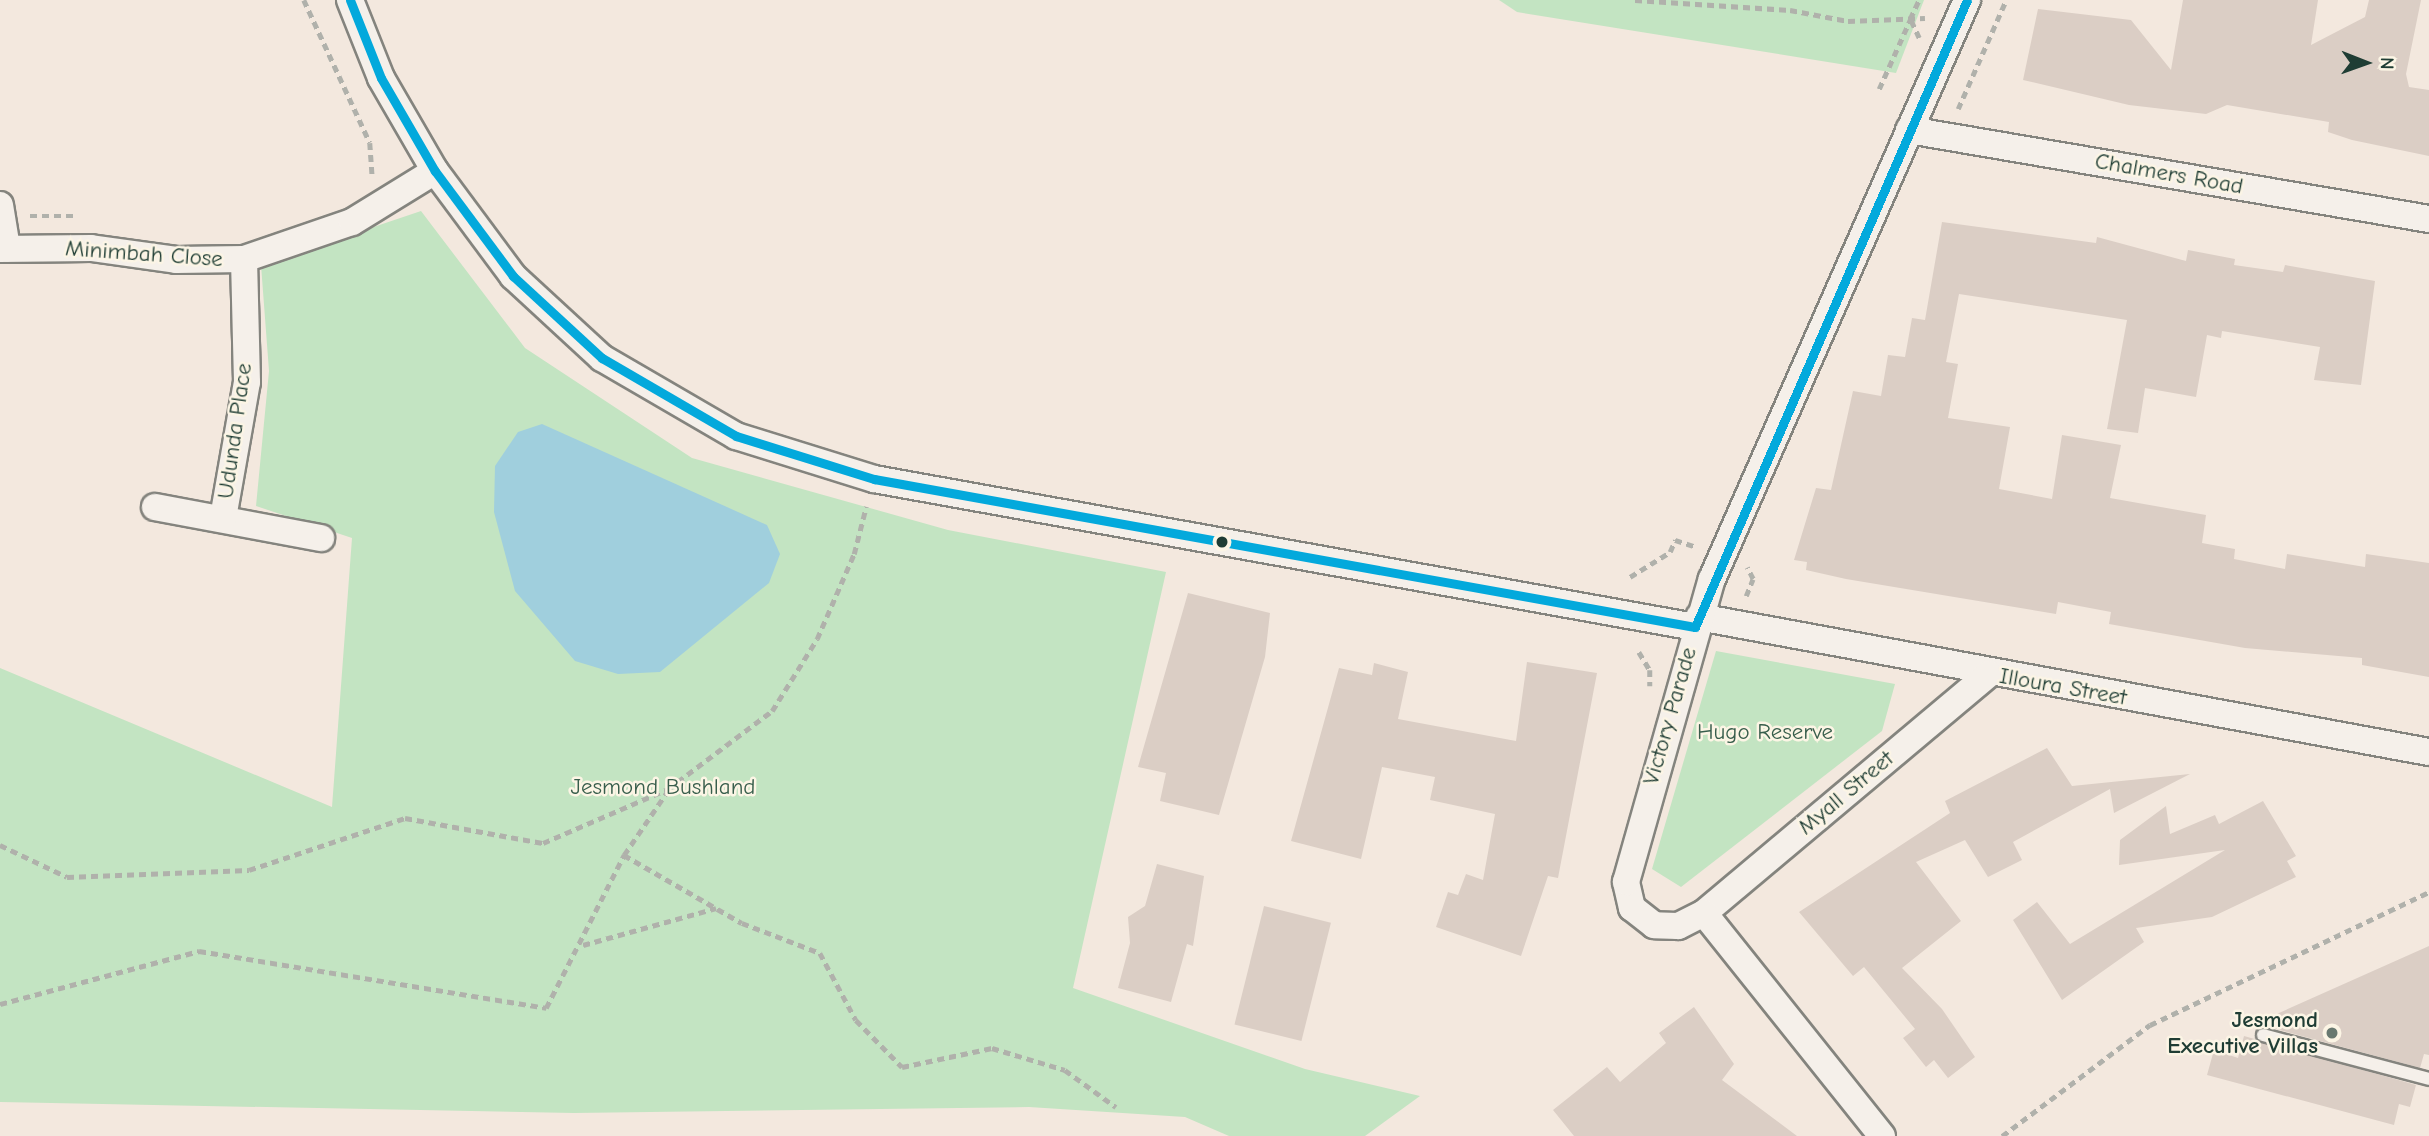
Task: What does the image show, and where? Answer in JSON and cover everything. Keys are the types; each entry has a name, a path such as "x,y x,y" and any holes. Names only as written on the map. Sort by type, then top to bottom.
{"street":[{"name":"Illoura Street","path":"350,0 382,78 435,171 521,284 602,358 736,436 874,479 2429,752"},
{"name":"Victory Parade","path":"1704,913 1678,926 1654,925 1632,908 1626,882 1697,622 1967,0"},
{"name":"Chalmers Road","path":"1909,130 2429,219"},
{"name":"Minimbah Close","path":"4,248 244,260 352,222 435,171"},
{"path":"1,211 4,248"},
{"name":"Udunda Place","path":"223,518 247,382 244,260"},
{"name":"Udunda Place","path":"155,507 321,538"},
{"name":"Myall Street","path":"1704,913 1989,674"},
{"path":"1704,913 1882,1136"}],"lane":[{"path":"2263,1035 2429,1079"}],"path":[{"path":"304,0 375,155 375,169 362,186"},
{"path":"1635,0 1790,10 1848,21 1925,18"},
{"path":"1879,89 1919,0"},
{"path":"1948,136 1974,62 2006,0"},
{"path":"1910,19 1917,38"},
{"path":"1,211 80,217"},
{"path":"0,845 67,877 249,870 405,818 543,842 668,789 772,711 817,639 854,554 874,479"},
{"path":"1630,577 1670,552 1675,540 1693,546"},
{"path":"1639,652 1650,670 1647,701"},
{"path":"0,1004 198,951 546,1008 582,945 624,855 668,789"},
{"path":"624,855 716,908 820,953 856,1020 902,1067 992,1048 1065,1070 1116,1107"},
{"path":"2002,1136 2150,1025 2429,892"},
{"path":"582,945 716,908"}],"green space":[{"path":"1499,0 1924,0 1896,73 1517,12"},
{"name":"Jesmond Bushland","path":"421,211 525,348 692,458 948,530 1166,572 1073,988 1305,1069 1420,1096 1365,1136 1229,1136 1185,1117 1029,1107 574,1113 0,1102 0,668 332,807 352,538 256,506 269,371 261,265"},
{"name":"Hugo Reserve","path":"1716,651 1895,684 1882,731 1681,887 1652,869"}],"water":[{"path":"542,424 767,525 780,554 769,583 660,672 618,674 575,661 515,591 494,512 495,466 518,432"}],"building":[{"path":"2183,0 2318,0 2311,45 2365,17 2369,0 2421,0 2406,74 2409,87 2429,90 2429,156 2352,140 2328,132 2329,122 2227,105 2206,114 2129,105 2023,80 2038,9 2131,20 2171,70"},
{"path":"1942,222 2096,243 2097,237 2186,261 2188,250 2235,259 2234,265 2283,272 2285,265 2375,281 2361,385 2314,380 2320,347 2222,331 2221,338 2207,335 2196,397 2145,388 2138,433 2107,429 2127,320 1959,294 1946,362 1958,364 1948,418 2010,427 1999,489 2052,499 2062,435 2121,445 2110,498 2206,515 2202,543 2235,549 2234,559 2285,569 2287,554 2365,567 2366,554 2429,563 2429,677 2362,665 2362,658 2245,648 2109,624 2111,612 2058,602 2056,614 1846,579 1806,570 1807,562 1794,560 1816,488 1831,490 1853,391 1881,396 1888,355 1905,357 1912,318 1925,320"},
{"path":"1188,593 1270,613 1265,657 1219,815 1160,801 1166,773 1138,767"},
{"path":"1527,662 1597,673 1558,878 1548,876 1521,956 1436,927 1448,892 1458,895 1466,874 1483,880 1495,814 1430,800 1435,777 1382,767 1361,859 1291,841 1339,668 1372,675 1374,663 1408,672 1398,719 1516,741"},
{"path":"2047,748 2072,786 2190,774 2114,813 2110,789 2013,842 2022,860 1988,877 1965,840 1916,862 1961,921 1902,968 1942,1009 1975,1057 1948,1078 1934,1060 1926,1067 1903,1038 1915,1029 1864,967 1853,976 1799,912 1950,813 1945,801"},
{"path":"2263,801 2296,856 2287,861 2296,877 2212,917 2136,928 2144,942 2062,1000 2013,920 2037,902 2070,944 2225,850 2119,865 2120,840 2166,806 2170,834 2215,815 2219,824"},
{"path":"1157,864 1204,876 1193,946 1187,944 1171,1002 1118,988 1130,943 1128,917 1145,906"},
{"path":"1264,906 1331,923 1301,1041 1234,1024"},
{"path":"2429,946 2429,1055 2424,1054 2420,1068 2276,1029 2270,1017"},
{"path":"1694,1007 1734,1064 1722,1080 1797,1136 1574,1136 1553,1110 1607,1067 1620,1082 1666,1043 1659,1033"},
{"path":"2244,1036 2416,1085 2410,1107 2399,1104 2394,1125 2207,1075 2214,1050 2238,1058"}],"transit line":[{"path":"350,0 381,78 435,171 513,276 602,358 736,436 874,479 1695,627"},
{"path":"1695,627 1967,0"}],"place":[{"name":"Jesmond Executive Villas","path":"2332,1033"}]}
